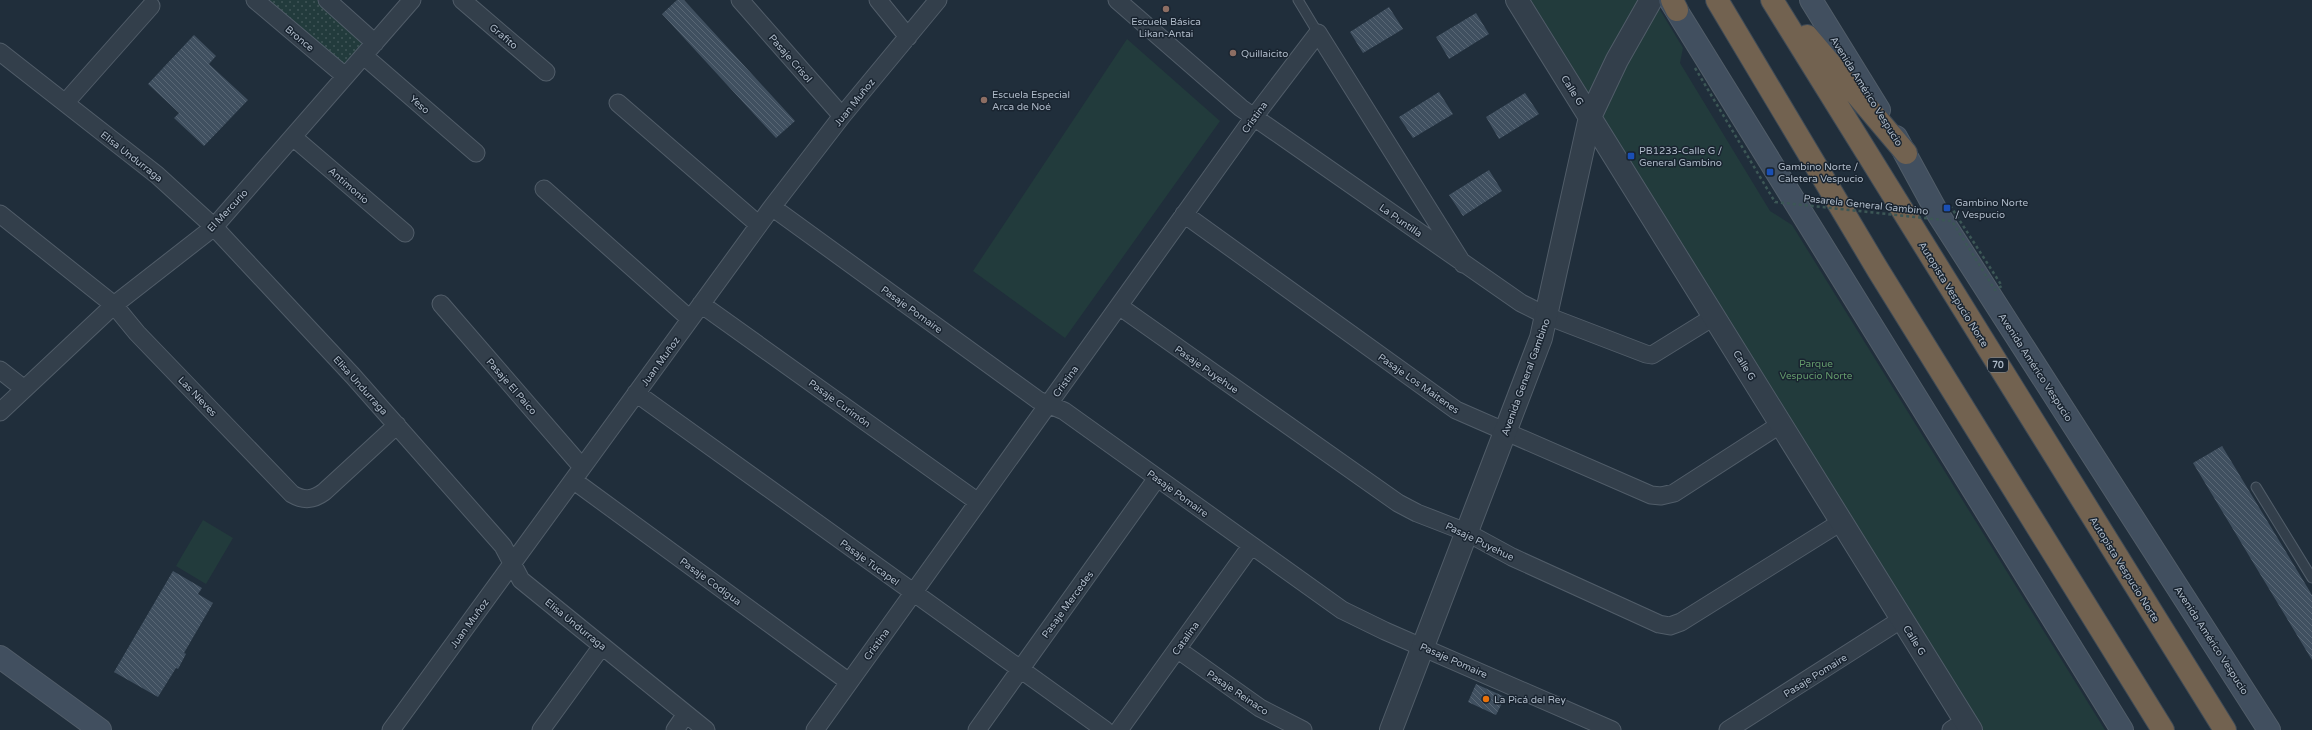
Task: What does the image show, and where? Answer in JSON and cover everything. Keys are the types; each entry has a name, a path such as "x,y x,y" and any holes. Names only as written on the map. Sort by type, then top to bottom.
{"highway":[{"path":"1717,0 1878,270 2163,730"},
{"name":"Autopista Vespucio Norte","path":"1772,0 2225,730"},
{"path":"1777,0 1906,152"}],"main road":[{"name":"Avenida Américo Vespucio","path":"1811,0 1906,152 1938,214 2269,730"},
{"path":"1673,3 2122,730"},
{"path":"1,662 100,730"}],"street":[{"name":"Bronce","path":"255,0 346,76"},
{"path":"328,0 375,43"},
{"name":"El Mercurio","path":"0,412 23,388 114,305 214,227 412,0"},
{"name":"Grafito","path":"462,0 546,72"},
{"name":"Pasaje Crisol","path":"740,0 842,116"},
{"path":"878,0 908,37"},
{"name":"Juan Muñoz","path":"391,730 772,207 842,116 938,0"},
{"name":"La Puntilla","path":"1117,0 1241,108 1505,293 1547,316 1652,355 1715,316"},
{"name":"Calle G","path":"1517,0 1715,316 1902,619 1963,727"},
{"name":"Avenida General Gambino","path":"1391,730 1505,431 1547,316 1590,117 1617,60 1651,0"},
{"path":"65,103 151,6"},
{"path":"1318,33 1463,264"},
{"name":"Cristina","path":"815,730 1254,117 1318,33"},
{"name":"Elisa Undurraga","path":"0,52 157,175 214,227 314,333 503,546 521,580 706,730"},
{"name":"Yeso","path":"364,56 476,153"},
{"path":"618,103 759,225"},
{"name":"Antimonio","path":"293,137 405,233"},
{"path":"544,189 690,319"},
{"name":"Pasaje Pomaire","path":"772,207 1038,400 1064,411 1342,610 1384,630 1612,730"},
{"name":"Las Nieves","path":"0,214 114,305 137,333 292,494 298,498 312,499 324,492 397,425"},
{"name":"Pasaje Los Maitenes","path":"1184,214 1441,400 1466,416 1505,431 1651,494 1661,496 1674,493 1781,424"},
{"name":"Pasaje El Paico","path":"441,304 578,474"},
{"name":"Pasaje Curimón","path":"701,304 978,502"},
{"name":"Pasaje Puyehue","path":"1119,306 1381,492 1417,513 1466,532 1512,557 1659,624 1670,626 1681,622 1841,522"},
{"path":"0,370 23,388"},
{"name":"Pasaje Tucapel","path":"636,394 1105,730"},
{"name":"Pasaje Codigua","path":"578,474 849,682"},
{"name":"Pasaje Mercedes","path":"977,730 1157,478"},
{"name":"Catalina","path":"1118,730 1251,546"},
{"name":"Pasaje Pomaire","path":"1728,730 1902,619"},
{"path":"541,730 602,646"},
{"name":"Pasaje Reinaco","path":"1177,649 1260,708 1303,730"},
{"path":"675,730 686,714"}],"lane":[{"path":"1298,0 1318,33"},
{"path":"2256,487 2312,578"}],"path":[{"name":"Pasarela General Gambino","path":"1695,68 1775,202 1952,221 1996,290 2002,286 1951,207"}],"green space":[{"path":"269,0 317,0 365,42 346,65"},
{"name":"Parque Vespucio Norte","path":"1531,0 1654,0 1683,48 1680,63 1770,211 1792,225 2105,730 1977,730 1763,388 1612,131"},
{"path":"1127,39 1220,121 1065,338 973,271"},
{"path":"203,520 233,538 206,584 176,566"}],"building":[{"path":"677,0 684,0 795,121 776,138 662,14"},
{"path":"1389,7 1403,29 1363,53 1350,32"},
{"path":"1476,13 1489,34 1449,59 1436,37"},
{"path":"194,35 216,56 209,64 248,100 204,146 174,118 179,113 148,84"},
{"path":"1439,92 1453,114 1413,138 1399,117"},
{"path":"1525,93 1539,114 1499,139 1486,117"},
{"path":"1489,170 1502,191 1463,216 1449,195"},
{"path":"2222,446 2312,595 2312,660 2193,463"},
{"path":"173,571 202,588 198,594 213,603 184,653 186,654 178,669 176,668 158,697 114,672"},
{"name":"La Picá del Rey","path":"1476,684 1505,697 1496,715 1468,702"}],"place":[{"name":"Escuela Básica Likan-Antai","path":"1166,9"},
{"name":"Quillaicito","path":"1233,53"},
{"name":"Escuela Especial Arca de Noé","path":"984,100"},
{"name":"PB1233-Calle G / General Gambino","path":"1631,156"},
{"name":"Gambino Norte / Caletera Vespucio","path":"1770,172"},
{"name":"Gambino Norte / Vespucio","path":"1947,208"},
{"name":"La Picá del Rey","path":"1486,699"}]}
